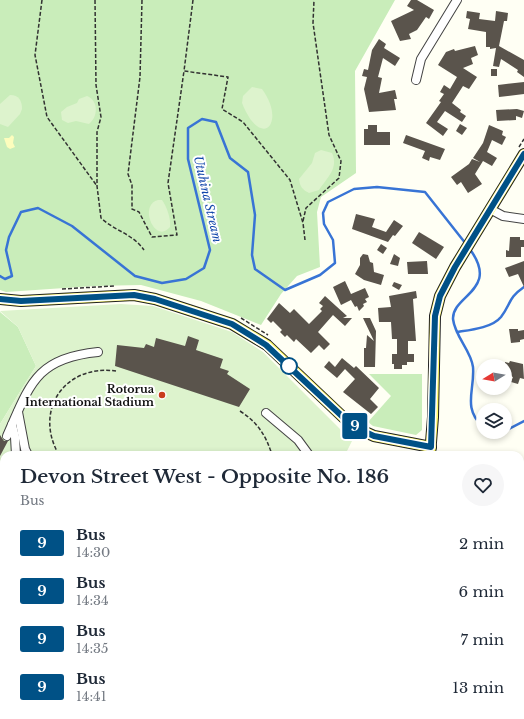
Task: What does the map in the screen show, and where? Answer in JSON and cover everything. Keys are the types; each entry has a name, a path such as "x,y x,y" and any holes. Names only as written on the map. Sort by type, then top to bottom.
{"main road":[{"path":"0,299 21,301 134,295 155,299 232,324 266,345 344,418 363,431 374,436 430,451 435,316 445,285 524,154"}],"street":[{"path":"416,80 421,59 457,0"},
{"path":"490,209 503,216 524,219"},
{"path":"7,436 31,385 42,370 56,361 73,356 98,352"},
{"path":"18,412 26,451"},
{"path":"266,413 298,440 306,451"},
{"path":"12,425 15,437 16,451"}],"path":[{"path":"42,0 35,55 47,117 97,186"},
{"path":"95,0 96,85 101,117 97,132 97,186 101,218 109,226 138,241 144,250"},
{"path":"142,0 140,78 128,174 132,185 132,209 139,212 152,237 177,235 168,183 193,0"},
{"path":"303,223 306,208 339,178 340,161 328,135 313,23 314,0"},
{"path":"184,71 228,77 222,109 243,122 284,170 290,180 303,223 305,240"},
{"path":"62,289 120,286"},
{"path":"236,316 260,328 270,336"},
{"path":"57,451 51,439 49,423 54,402 60,391 86,372 103,369 116,371"},
{"path":"240,411 250,417 261,428 270,451"}],"shaded area":[{"path":"0,0 395,0 355,71 356,173 321,197 317,212 320,267 297,276 281,294 261,325 201,301 141,285 94,286 6,292 0,290"},
{"path":"252,87 262,89 269,101 272,112 272,121 268,127 263,129 257,126 249,118 242,103 243,96"},
{"path":"10,95 18,97 22,109 20,114 8,127 0,124 0,104"},
{"path":"87,96 94,102 96,109 94,117 89,124 76,121 68,123 62,120 61,112 67,107 77,103 79,99"},
{"path":"321,150 332,153 334,158 333,168 319,190 309,193 302,188 299,179 312,163 315,153"},
{"path":"162,200 169,217 170,227 164,231 159,231 154,228 149,215 149,209 152,203"},
{"name":"Rotorua International Stadium","path":"121,304 153,306 232,332 263,352 352,441 347,451 0,451 0,424 36,366 18,327 0,311"},
{"path":"0,312 18,327 36,366 0,424"},
{"path":"369,374 422,374 422,430 416,435 373,426 368,422 391,396"}],"sand":[{"path":"12,135 14,137 13,143 15,147 10,149 7,147 4,138 9,138"}],"building":[{"path":"411,0 417,0 434,10 429,19 426,17 417,30 409,34 411,39 400,41 391,21 414,10 407,6"},
{"path":"467,11 480,13 479,19 495,21 496,11 508,13 507,21 504,21 499,46 524,60 524,77 517,72 518,70 501,59 499,67 493,66 496,48 490,49 490,47 486,47 486,32 468,29 470,19 466,18"},
{"path":"379,39 386,44 384,48 400,58 395,66 383,58 378,77 382,78 379,93 395,90 397,99 394,99 396,110 369,112 364,89 367,77 362,76 364,69 368,70 372,50"},
{"path":"475,46 478,55 471,58 473,64 463,68 477,77 469,89 463,86 452,103 466,116 462,122 445,111 437,122 448,129 443,136 426,123 441,102 439,101 444,94 440,92 444,85 450,89 457,77 438,65 446,52 454,49 455,51"},
{"path":"491,69 497,69 497,76 491,76"},
{"path":"524,82 524,94 499,97 498,85"},
{"path":"517,109 524,111 522,118 516,116 516,120 497,121 496,110"},
{"path":"460,124 467,128 462,135 456,131"},
{"path":"368,125 377,125 377,132 390,132 390,145 364,145 364,129 368,129"},
{"path":"489,125 503,131 502,135 506,137 502,145 492,140 487,152 497,158 492,166 483,161 475,174 482,184 468,193 461,182 457,185 451,177 469,164 472,159 480,162 473,158 483,143"},
{"path":"406,135 445,149 440,160 430,157 429,161 422,158 425,151 403,143"},
{"path":"356,214 375,219 372,227 386,232 394,220 403,226 388,242 352,229"},
{"path":"419,232 444,247 436,259 412,243"},
{"path":"510,237 520,237 520,240 524,240 524,247 521,247 521,257 506,257 506,250 509,251"},
{"path":"381,244 387,248 383,254 377,250"},
{"path":"363,254 368,255 370,262 373,263 374,272 384,275 381,285 364,280 355,274 360,265 360,258"},
{"path":"394,254 400,258 398,266 390,264"},
{"path":"427,261 428,274 408,274 407,262"},
{"path":"524,261 524,287 518,274 509,277 505,268"},
{"path":"345,281 351,294 365,288 369,297 365,299 367,302 363,304 364,306 359,311 357,306 355,307 351,300 341,305 333,287"},
{"path":"394,282 402,285 399,290 392,286"},
{"path":"416,291 417,298 413,299 416,341 408,341 408,354 414,354 414,362 407,362 407,365 402,365 402,369 394,369 394,364 392,364 392,354 397,354 397,339 392,339 391,322 379,322 378,308 391,307 389,296"},
{"path":"325,296 347,316 343,318 352,318 345,326 333,315 318,332 330,344 324,350 319,345 311,353 296,339 294,342 287,335 285,337 280,332 282,330 273,321 271,323 267,319 279,303 290,313 294,309 309,324 322,311 320,309 323,306 319,303"},
{"path":"363,318 370,318 376,331 375,367 364,367 364,348 366,348 367,335 374,341"},
{"path":"509,329 518,329 518,331 524,330 524,339 520,340 520,342 511,343"},
{"path":"188,336 199,340 196,350 223,359 220,368 229,371 227,374 250,389 239,407 115,366 117,345 144,348 146,344 154,347 156,338 185,346"},
{"path":"342,358 354,368 356,366 379,388 370,399 378,407 371,414 343,392 355,379 345,369 337,378 324,367 329,361 335,367"},
{"path":"512,361 523,364 524,379 520,378 518,384 512,382"},
{"path":"0,435 4,441 8,441 3,451 0,451"}],"waterway":[{"name":"Utuhina Stream","path":"0,276 5,279 12,276 6,250 9,237 21,212 38,208 72,226 135,276 162,283 186,279 204,268 210,250 188,159 188,128 202,119 216,122 230,158 248,172 255,215 252,255 255,269 285,290 320,275 335,263 333,240 324,224 323,213 328,202 354,189 377,187 425,192 466,244"},
{"name":"Utuhina Stream","path":"469,248 477,262 480,273 478,283 455,311 453,319 454,326 472,361 473,375 471,406 476,418"},
{"path":"457,332 480,328 497,321 515,294 524,287"},
{"name":"Utuhina Stream","path":"512,427 524,421"}],"bus line":[{"name":"9","path":"0,299 7,301 21,301 120,294 134,295 155,299 232,324 256,337 266,345 344,418 363,431 374,436 431,447 433,417 434,329 437,305 445,285 455,267 524,154"}],"place":[{"name":"Rotorua International Stadium","path":"162,395"}]}
